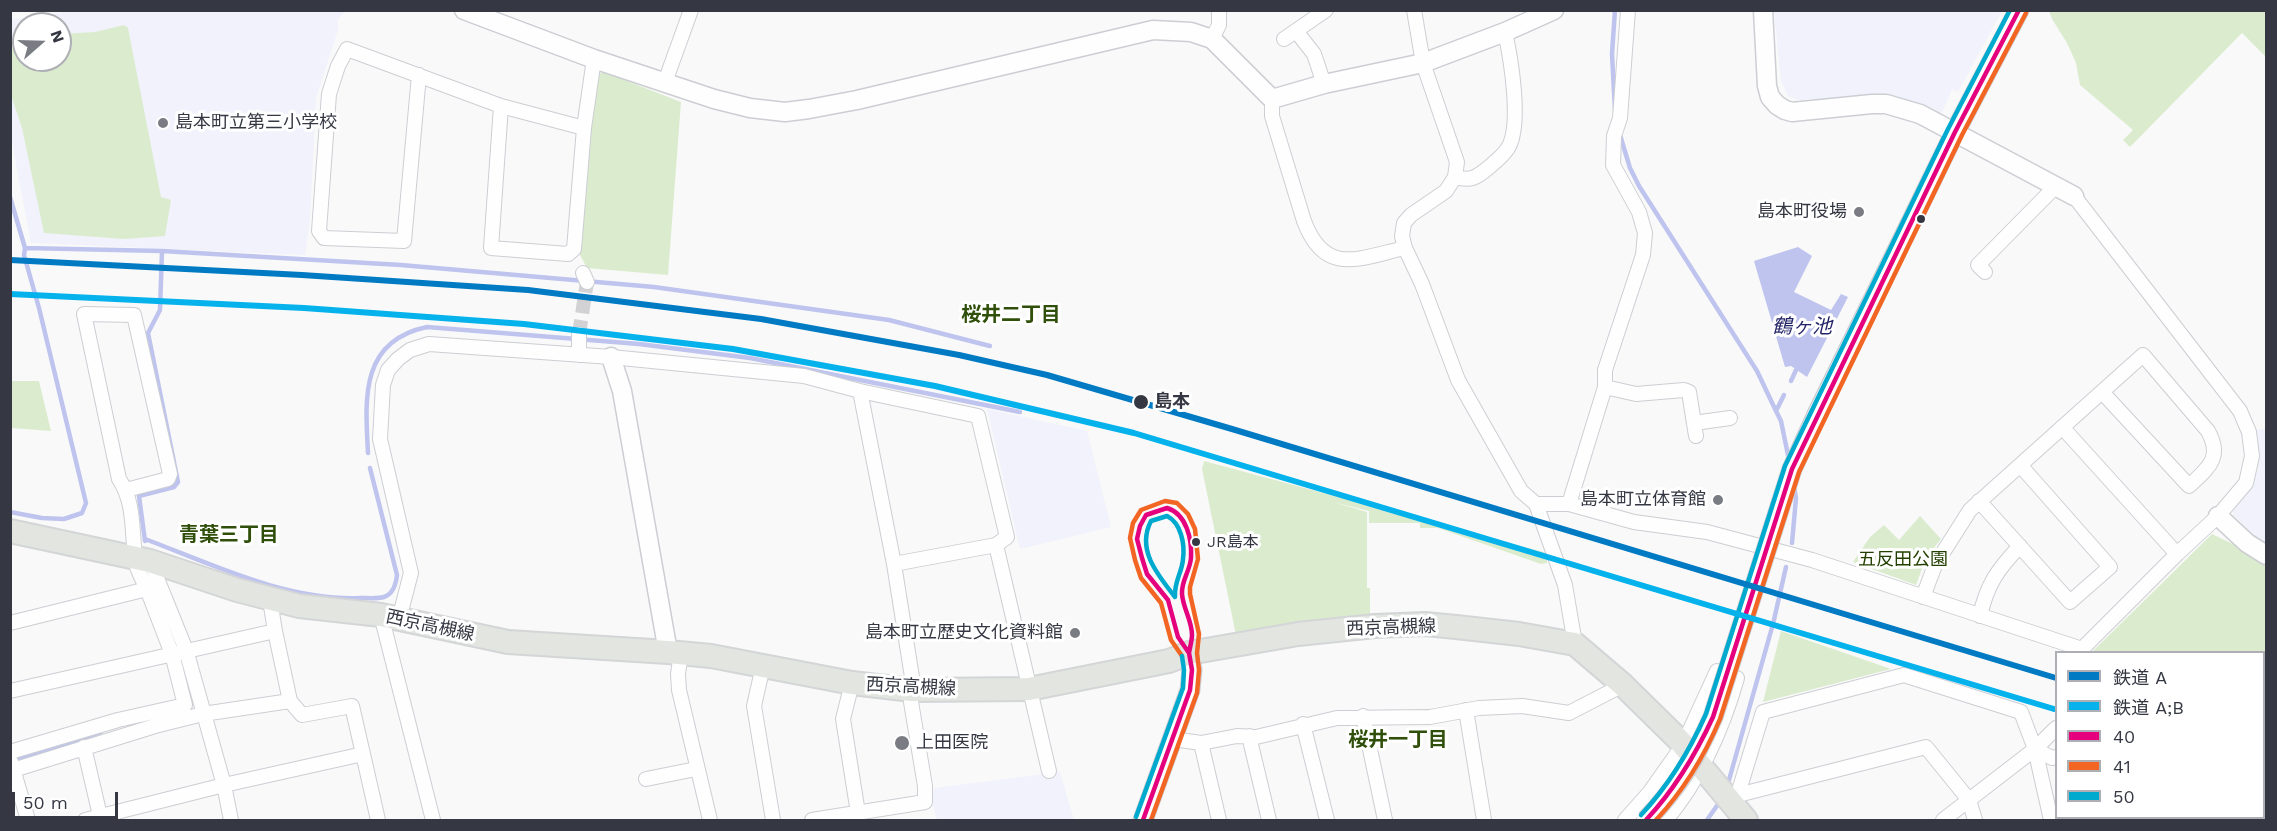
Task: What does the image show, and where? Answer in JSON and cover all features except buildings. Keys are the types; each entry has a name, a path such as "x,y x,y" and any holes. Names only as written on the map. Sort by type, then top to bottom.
{"main road":[{"name":"西京高槻線","path":"10,531 143,559 270,600 390,617 508,642 674,653 763,666 852,683 912,690 1029,689 1169,661 1189,653 1298,634 1375,626 1425,624 1519,634 1575,644"},
{"path":"1575,644 1623,685 1683,745 1733,802"}],"street":[{"path":"464,10 594,59 714,99 750,108 784,112 856,100 1153,30 1191,32 1212,39 1272,99 1272,116 1304,221 1319,249 1333,258 1345,261 1405,248"},
{"path":"664,82 691,10"},
{"path":"1212,39 1219,25 1220,10"},
{"path":"1284,39 1326,10"},
{"path":"1414,10 1423,63 1456,162 1455,177 1446,190 1411,215 1404,223 1402,236 1405,248 1422,284 1458,380 1521,491 1536,504 1565,585 1575,644"},
{"path":"1272,99 1324,84 1423,63 1505,32 1554,10"},
{"path":"1569,504 1605,387 1605,370 1643,255 1645,233 1639,212 1613,165 1628,10"},
{"path":"1536,504 1569,504 1634,522 1707,532 1812,560 2082,651 2177,554 2218,516 2246,483 2252,456 2249,432 2240,411 2074,196 1920,114 1886,104 1792,112 1785,110 1770,97 1767,86 1763,10"},
{"path":"1646,820 1676,788 1698,752 1713,717 1792,469 1955,132 2019,10"},
{"path":"1296,31 1314,54 1324,84"},
{"path":"1455,177 1467,180 1476,178 1498,160 1508,148 1515,131 1505,32"},
{"path":"419,75 404,241 324,238 319,231 329,94 338,66 347,49 419,75 501,106 584,128"},
{"path":"501,106 491,248 568,254 574,249 584,128 594,59"},
{"path":"1977,264 2056,186"},
{"path":"126,490 168,479 170,474 134,315 84,314 119,479 126,490 135,536 203,714 224,785 231,820"},
{"path":"579,334 579,355"},
{"path":"433,820 390,617 411,573 380,439 382,386 388,370 410,350 429,344 611,357 804,376 861,391 978,416 1007,537 996,545 894,564"},
{"path":"1923,597 1935,565 1970,510 2143,355 2208,430 2213,440 2215,454 2210,465 2189,486 2102,392"},
{"path":"611,357 622,391 678,674 678,690 710,820"},
{"path":"1605,387 1636,394 1684,390 1690,396 1695,430 1730,418"},
{"path":"812,820 903,814 925,802 925,786 911,702 912,677 894,564 861,391"},
{"path":"2062,428 2177,554"},
{"path":"1979,501 2070,602 2110,567 2020,465"},
{"path":"2218,516 2247,543 2266,555"},
{"path":"996,545 1048,771"},
{"path":"1980,616 1989,585 2000,567 2020,546"},
{"path":"11,763 118,720 185,705 179,652 136,564 143,559"},
{"path":"10,623 147,589"},
{"path":"270,600 290,701 302,715 352,706 378,820"},
{"path":"10,691 275,631"},
{"path":"1143,820 1190,690 1192,678 1189,653"},
{"path":"763,666 754,706 773,820"},
{"path":"1625,820 1649,793 1683,745 1717,671 1737,678 1721,728 1702,769 1666,820"},
{"path":"1733,802 1763,712 1904,675 2020,712 2035,749 2051,820"},
{"path":"852,683 843,719 853,816"},
{"path":"1173,739 1201,743 1237,735 1256,737 1303,724 1363,716 1430,717 1466,710 1522,706 1569,712 1623,685"},
{"path":"11,763 84,747 203,714 290,701"},
{"path":"1466,710 1484,820"},
{"path":"1363,716 1385,820"},
{"path":"1303,724 1327,820"},
{"path":"1943,820 2035,749 2055,729"},
{"path":"1249,736 1269,820"},
{"path":"1201,743 1219,820"},
{"path":"84,747 100,818"},
{"path":"1733,802 1926,747 1969,800 1975,820"},
{"path":"2035,749 2052,758 2055,757"},
{"path":"85,820 224,785 363,754"},
{"path":"11,763 28,820"},
{"path":"646,778 696,769"}],"shaded area":[{"name":"島本町立第三小学校","path":"80,10 345,11 338,19 338,30 316,98 310,220 305,255 31,243 11,137 10,20 12,20 12,72 72,72 72,12 66,12"},
{"path":"1774,11 2002,11 1958,92 1952,89 1941,115 1881,96 1797,100 1788,96 1781,81"},
{"path":"987,409 1087,431 1111,527 1020,549"},
{"path":"2266,428 2266,547 2234,515 2232,510 2248,491 2258,470 2259,451 2256,430"},
{"path":"1060,772 1074,820 937,820 930,795 935,788"}],"green space":[{"path":"2049,11 2266,11 2266,57 2242,33 2130,147 2123,140 2133,130 2080,85 2076,63"},
{"path":"124,25 128,28 161,197 171,200 165,236 124,239 44,233 22,128 11,95 11,47 12,72 72,72 72,33 95,32"},
{"path":"604,72 681,102 668,275 587,268 580,255 596,75"},
{"path":"11,381 39,381 51,431 11,428"},
{"path":"1204,461 1547,553 1547,563 1541,564 1438,528 1420,528 1420,523 1369,523 1369,511 1333,502 1367,512 1367,588 1370,588 1370,617 1237,640 1202,469"},
{"name":"五反田公園","path":"1920,516 1941,539 1926,558 1916,585 1853,562 1870,537 1884,525 1899,540"},
{"path":"2212,534 2266,560 2266,708 2265,651 2093,651"},
{"path":"1781,631 1891,669 1763,702"}],"water":[{"name":"鶴ヶ池","path":"1798,247 1812,256 1794,292 1831,310 1841,294 1848,297 1807,377 1791,366 1785,367 1754,261"}],"waterway":[{"path":"1615,10 1612,54 1615,110"},
{"path":"1620,135 1630,168 1639,186 1757,371 1776,411"},
{"path":"10,197 25,248 24,255 86,503 82,513 64,519 42,518 10,512"},
{"path":"25,248 162,251 401,265 654,287 889,320 990,346"},
{"path":"145,541 139,496 174,487 178,482 148,333 160,310 162,251"},
{"path":"368,453 368,393 371,375 378,359 389,345 405,334 427,327 639,344 750,358 1020,412"},
{"path":"1791,381 1796,370"},
{"path":"1784,395 1776,411 1781,421 1789,460"},
{"path":"145,539 278,588 333,597 384,597 394,588 397,575 370,468"},
{"path":"1792,543 1796,498 1794,486"},
{"path":"145,567 152,585"},
{"path":"1727,787 1773,624 1786,567"},
{"path":"12,761 101,732"},
{"path":"1707,820 1721,800"}],"tunnel":[{"path":"579,334 587,282"}],"rail line":[{"name":"A","path":"10,260 302,275 528,290 761,319 959,355 1047,375 1232,429 2055,678"},
{"name":"A;B","path":"10,294 304,308 524,324 733,349 935,386 1134,433 2054,709"}],"transit line":[{"name":"50","path":"1641,815 1678,768 1706,714 1785,466 1948,129 2010,10"},
{"name":"40","path":"1646,820 1684,771 1713,717 1792,469 1955,132 2019,10"},
{"name":"41","path":"1656,820 1684,785 1714,733 1799,472 1962,135 2026,13"},
{"name":"41","path":"1151,820 1197,693 1199,670 1197,653 1199,634 1190,594 1198,559 1195,529 1188,514 1177,503 1165,501 1141,510 1133,523 1130,538 1141,578 1161,603 1171,640 1182,656"},
{"name":"40","path":"1167,508 1174,511 1184,522 1189,536 1190,563 1182,589 1192,630 1189,653 1178,637 1168,600 1147,574 1137,539 1146,515 1167,508"},
{"name":"50","path":"1167,516 1179,529 1183,547 1175,597 1151,562 1146,542 1151,521 1167,516"},
{"name":"40","path":"1143,820 1190,690 1192,670 1189,653"},
{"name":"50","path":"1136,817 1183,688 1182,656"}],"place":[{"name":"島本町立第三小学校","path":"163,123"},
{"name":"島本町役場","path":"1859,212"},
{"name":"島本","path":"1141,402"},
{"name":"島本町立体育館","path":"1718,500"},
{"name":"JR島本","path":"1196,542"},
{"name":"島本町立歴史文化資料館","path":"1075,633"},
{"name":"上田医院","path":"902,743"}],"district":[{"name":"桜井二丁目","path":"1011,315"},
{"name":"青葉三丁目","path":"229,535"},
{"name":"桜井一丁目","path":"1398,740"}]}
